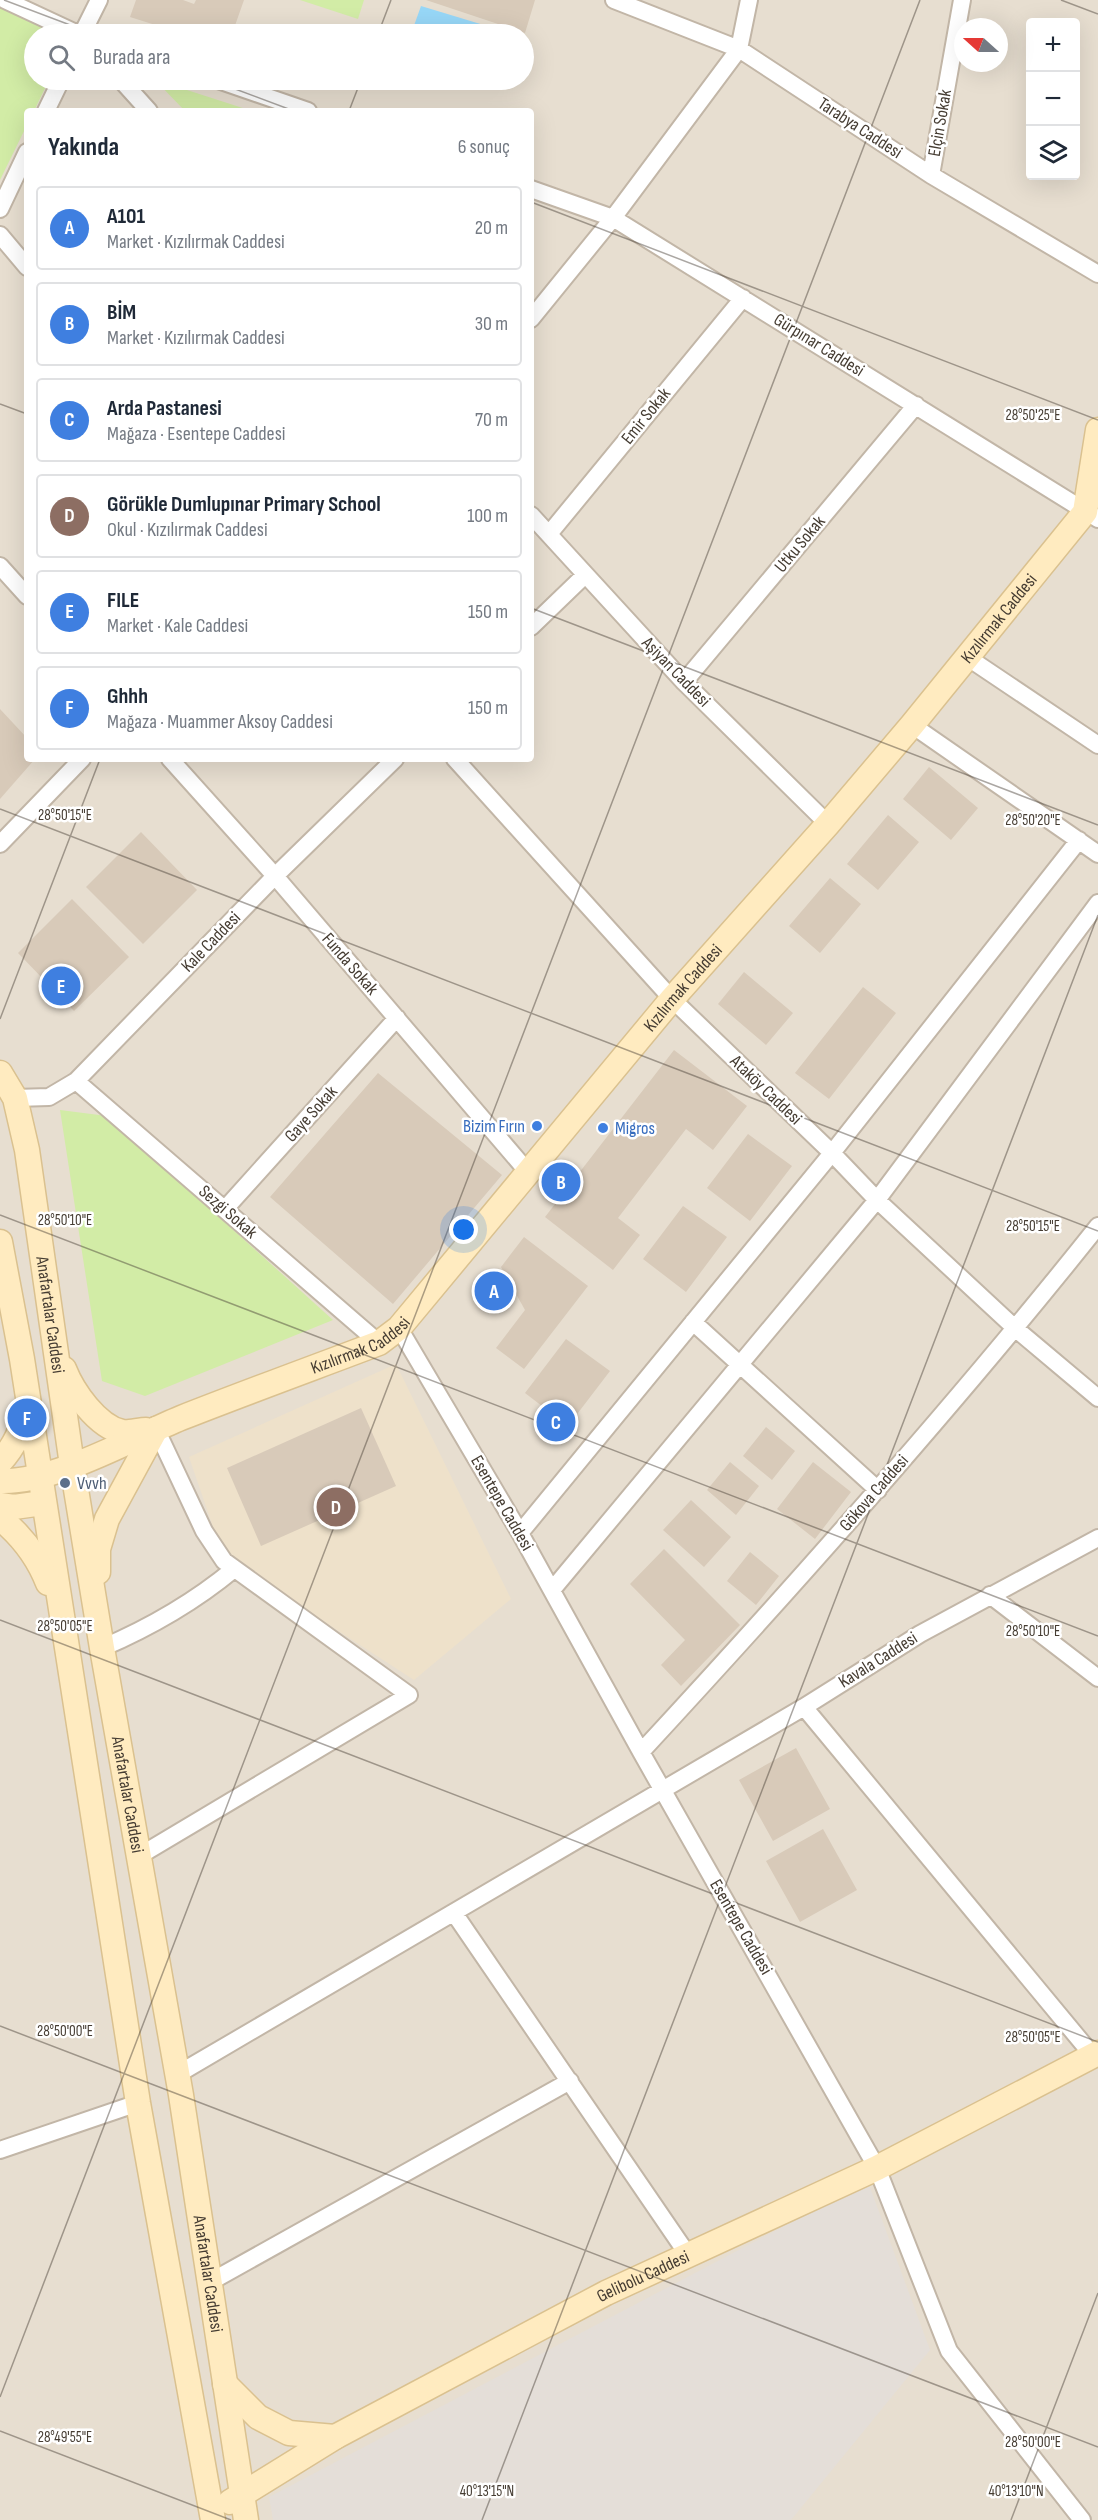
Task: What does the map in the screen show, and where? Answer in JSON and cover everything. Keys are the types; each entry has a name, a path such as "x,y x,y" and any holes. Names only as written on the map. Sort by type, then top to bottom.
{"street":[{"path":"5,0 57,24"},
{"path":"87,24 99,0"},
{"name":"Tarabya Caddesi","path":"614,0 740,49 931,175 1098,274"},
{"path":"534,314 613,218 740,49 748,0"},
{"name":"Elçin Sokak","path":"931,175 962,0"},
{"path":"47,108 56,90"},
{"path":"130,90 146,108"},
{"path":"247,90 299,108"},
{"path":"0,209 24,158"},
{"name":"Gürpınar Caddesi","path":"534,190 613,218 1091,516"},
{"path":"0,236 24,264"},
{"name":"Emir Sokak","path":"549,534 743,298"},
{"name":"Utku Sokak","path":"684,682 916,405"},
{"path":"1091,516 1098,430"},
{"name":"Kızılırmak Caddesi","path":"156,1429 379,1343 399,1328 672,999 828,824 967,657 1091,516"},
{"name":"Aşiyan Caddesi","path":"534,518 684,682 828,824"},
{"path":"0,566 24,594"},
{"path":"534,624 585,575"},
{"path":"967,657 1098,745"},
{"path":"912,725 1098,854"},
{"path":"0,844 79,762"},
{"name":"Funda Sokak","path":"173,762 275,876 527,1171"},
{"name":"Kale Caddesi","path":"15,1098 49,1097 76,1081 275,876 392,762"},
{"name":"Ataköy Caddesi","path":"458,762 672,999 878,1200 1016,1329 1098,1398"},
{"path":"520,1533 832,1153 1079,840"},
{"path":"552,1590 878,1200 1098,903"},
{"name":"Gaye Sokak","path":"225,1209 397,1018"},
{"name":"Anafartalar Caddesi","path":"0,1073 15,1098 27,1150 72,1465 102,1648 178,2074 246,2520"},
{"name":"Sezgi Sokak","path":"76,1081 379,1343"},
{"name":"Gökova Caddesi","path":"641,1752 878,1490 1016,1329 1098,1226"},
{"name":"Anafartalar Caddesi","path":"0,1242 3,1273 28,1403 138,2103 208,2517"},
{"path":"693,1322 878,1490"},
{"name":"Esentepe Caddesi","path":"399,1328 520,1533 641,1752 878,2168 949,2351 1082,2520"},
{"path":"53,1339 69,1381 82,1402 104,1422 123,1432 156,1429"},
{"path":"0,1462 12,1450 22,1428 28,1403"},
{"path":"0,1481 39,1476 72,1465 156,1429"},
{"path":"139,1856 410,1695 234,1569 209,1541 156,1429"},
{"path":"156,1429 107,1519 98,1549 102,1648 192,1602 234,1569"},
{"path":"0,1505 14,1507 43,1503"},
{"path":"0,1518 26,1543 41,1564 62,1620"},
{"name":"Kavala Caddesi","path":"178,2074 804,1707 920,1634 1098,1538"},
{"path":"990,1595 1098,1678"},
{"path":"804,1707 1096,2055"},
{"path":"454,1912 688,2255"},
{"name":"Gelibolu Caddesi","path":"208,2517 335,2437 606,2294 878,2168 1096,2055"},
{"path":"210,2282 570,2081"},
{"path":"0,2151 138,2103"},
{"path":"225,2384 258,2417 289,2433 335,2437"}],"shaded area":[{"path":"0,0 1098,0 1098,2520 0,2520"},
{"path":"396,1364 511,1599 414,1680 223,1556 189,1457"},
{"path":"868,2182 930,2350 791,2520 273,2520 269,2497"}],"green space":[{"path":"300,0 364,0 358,19"},
{"path":"0,5 38,24 24,24 24,90 44,90 35,108 24,108 24,131 0,180"},
{"path":"165,90 187,90 243,108 182,108"},
{"path":"60,1110 107,1116 333,1320 145,1396 102,1381"}],"water":[{"path":"421,6 480,24 415,24"}],"building":[{"path":"136,0 183,0 194,4 196,0 244,0 236,24 152,24 130,17"},
{"path":"426,0 535,0 528,24 498,24"},
{"path":"0,709 24,735 24,762 32,762 0,799"},
{"path":"929,767 978,808 951,840 903,799"},
{"path":"888,815 919,842 878,890 847,864"},
{"path":"141,832 197,890 143,944 86,887"},
{"path":"830,878 861,904 820,953 789,926"},
{"path":"72,899 129,957 74,1011 18,953"},
{"path":"744,972 793,1013 766,1045 718,1004"},
{"path":"863,987 896,1013 829,1099 795,1073"},
{"path":"674,1050 747,1106 713,1150 686,1129 618,1218 640,1235 613,1270 545,1217"},
{"path":"378,1073 502,1175 393,1304 270,1197"},
{"path":"748,1134 792,1166 750,1221 707,1188"},
{"path":"683,1206 727,1237 686,1292 643,1259"},
{"path":"524,1237 588,1286 524,1369 496,1348 525,1310 501,1267"},
{"path":"566,1339 610,1371 568,1426 525,1393"},
{"path":"361,1408 396,1486 261,1546 227,1468"},
{"path":"766,1427 795,1451 772,1480 743,1456"},
{"path":"730,1462 759,1486 736,1515 707,1490"},
{"path":"813,1462 851,1492 815,1539 777,1509"},
{"path":"691,1500 731,1537 704,1567 663,1530"},
{"path":"664,1549 740,1625 681,1686 661,1665 685,1640 630,1584"},
{"path":"750,1552 779,1576 756,1605 727,1581"},
{"path":"796,1748 830,1809 773,1841 739,1780"},
{"path":"823,1829 857,1890 800,1922 766,1861"}],"place":[{"name":"FILE","path":"61,986"},
{"name":"Bizim Fırın","path":"537,1126"},
{"name":"Migros","path":"603,1128"},
{"name":"BİM","path":"561,1182"},
{"name":"A101","path":"494,1291"},
{"name":"Ghhh","path":"27,1418"},
{"name":"Arda Pastanesi","path":"556,1422"},
{"name":"Vvvh","path":"65,1483"},
{"name":"Görükle Dumlupınar Primary School","path":"336,1507"}]}
